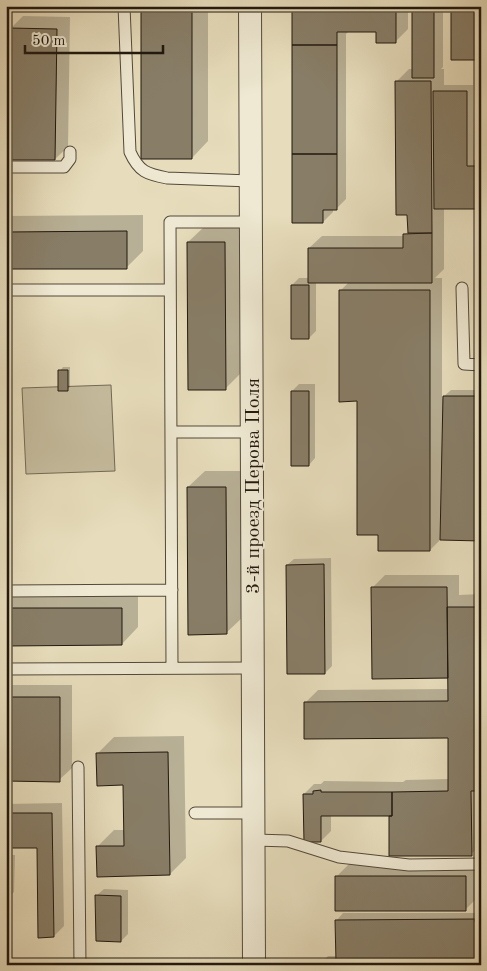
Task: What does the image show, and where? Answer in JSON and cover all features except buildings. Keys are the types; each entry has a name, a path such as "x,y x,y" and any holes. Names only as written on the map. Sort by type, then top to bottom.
{"street":[{"name":"3-й проезд Перова Поля","path":"250,6 255,840 254,965"}],"lane":[{"path":"124,6 130,152 136,164 143,171 154,176 167,178 251,181"},
{"path":"6,168 64,167 70,159 70,152"},
{"path":"172,668 170,222 251,222"},
{"path":"462,288 464,364 481,365"},
{"path":"6,290 170,290"},
{"path":"171,432 252,432"},
{"path":"6,590 172,590"},
{"path":"6,669 253,668"},
{"path":"78,767 80,965"},
{"path":"195,813 254,813"},
{"path":"255,840 288,842 339,858 401,864 481,864"}],"shaded area":[{"path":"111,385 115,471 26,474 22,388"}]}
